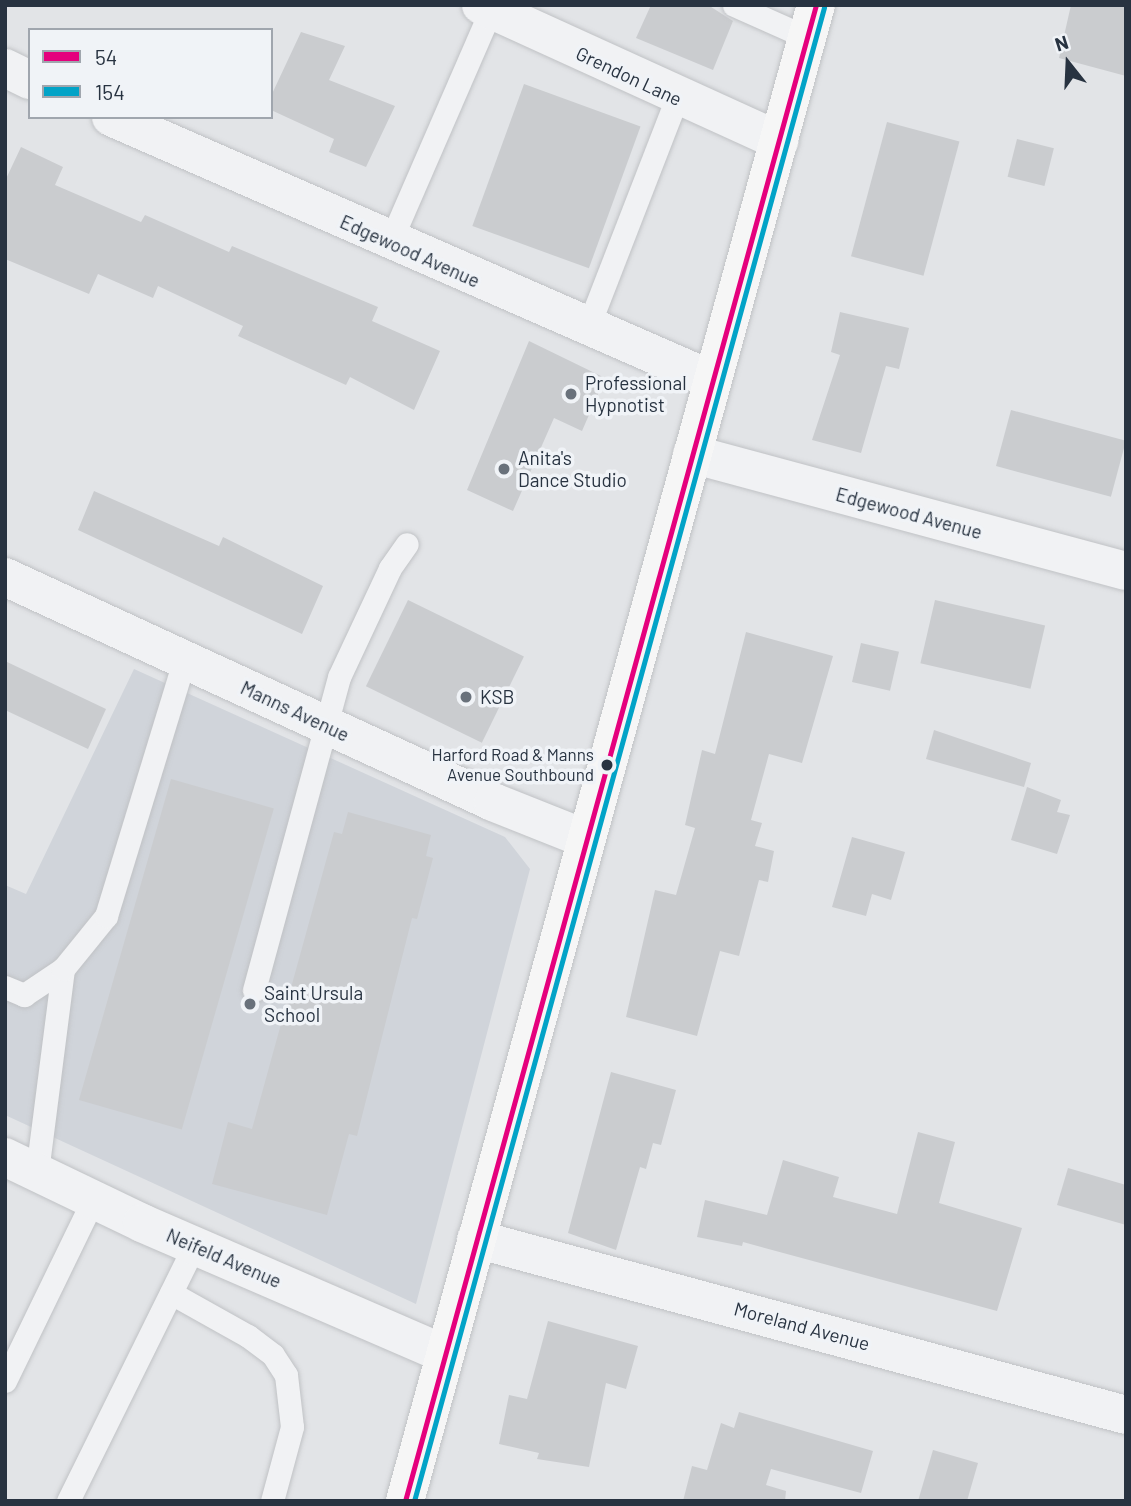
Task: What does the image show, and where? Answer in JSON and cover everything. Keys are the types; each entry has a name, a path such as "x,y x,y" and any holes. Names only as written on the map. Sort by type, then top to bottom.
{"main road":[{"path":"405,1501 811,21"}],"street":[{"name":"Grendon Lane","path":"486,8 535,17 677,98 779,141"},
{"path":"5,68 28,79"},
{"name":"Edgewood Avenue","path":"115,119 390,242 712,380"},
{"name":"Edgewood Avenue","path":"692,454 1126,571"},
{"name":"Manns Avenue","path":"5,577 325,725 586,839"},
{"name":"Neifeld Avenue","path":"21,1164 194,1246 445,1354"},
{"name":"Moreland Avenue","path":"477,1239 1126,1415"}],"lane":[{"path":"734,5 811,21"},
{"path":"390,242 486,8"},
{"path":"588,327 677,98"},
{"path":"254,990 339,677 390,568 407,544"},
{"path":"5,987 24,995 63,969 106,916 185,659"},
{"path":"21,1164 63,969"},
{"path":"5,1381 93,1200"},
{"path":"68,1501 194,1246"},
{"path":"171,1293 248,1336 273,1355 286,1375 292,1427 272,1501"}],"shaded area":[{"name":"Saint Ursula School","path":"134,669 505,837 530,869 416,1304 5,1115 5,885 26,894"}],"building":[{"path":"651,5 708,5 733,21 713,70 636,38"},
{"path":"1071,5 1126,5 1126,76 1059,58"},
{"path":"301,32 345,46 329,80 395,106 366,167 329,152 334,139 273,111 273,92"},
{"path":"524,84 641,126 589,268 472,226"},
{"path":"887,122 959,141 923,276 851,256"},
{"path":"1017,139 1054,148 1044,186 1008,177"},
{"path":"21,147 63,167 55,185 141,222 145,215 229,252 232,246 378,307 372,321 440,351 414,410 350,377 346,385 238,336 243,326 158,286 153,298 98,274 89,294 5,259 5,181"},
{"path":"840,312 909,328 899,369 886,366 861,453 812,440 840,355 831,352"},
{"path":"529,341 605,378 582,431 554,418 513,511 467,490"},
{"path":"1011,410 1126,441 1111,497 996,466"},
{"path":"94,491 219,546 223,537 323,586 302,634 78,530"},
{"path":"408,600 524,657 482,743 366,686"},
{"path":"935,600 1045,625 1030,689 920,663"},
{"path":"746,632 833,656 802,763 769,754 751,820 762,823 755,846 774,851 768,882 759,880 739,956 720,951 697,1036 626,1017 655,890 676,895 695,828 685,825 702,750 715,754"},
{"path":"861,643 899,652 890,691 852,682"},
{"path":"5,661 106,709 88,749 5,710"},
{"path":"934,730 1031,763 1024,787 926,759"},
{"path":"171,779 274,808 182,1130 79,1100"},
{"path":"1027,787 1061,800 1057,812 1070,815 1057,854 1011,840"},
{"path":"348,812 431,835 426,856 433,858 417,919 412,918 357,1136 349,1134 327,1215 212,1184 228,1122 252,1129 334,832 342,834"},
{"path":"852,837 905,852 891,900 872,894 866,916 832,907"},
{"path":"611,1072 676,1090 661,1145 653,1143 646,1169 640,1167 616,1250 568,1233"},
{"path":"918,1132 955,1142 939,1203 1022,1228 997,1311 743,1242 742,1246 697,1237 705,1200 767,1215 783,1160 839,1177 833,1197 897,1214"},
{"path":"1068,1168 1126,1185 1126,1225 1057,1205"},
{"path":"548,1321 638,1346 626,1389 606,1383 589,1467 537,1459 539,1453 499,1444 509,1395 527,1399"},
{"path":"739,1412 873,1451 861,1493 771,1469 766,1485 786,1491 785,1501 683,1501 692,1466 707,1470 721,1423 734,1428"},
{"path":"933,1450 978,1463 967,1501 918,1501"}],"transit line":[{"name":"54","path":"405,1501 816,5"},
{"name":"154","path":"414,1501 824,7"}],"place":[{"name":"Professional Hypnotist","path":"571,394"},
{"name":"Anita's Dance Studio","path":"504,469"},
{"name":"KSB","path":"466,697"},
{"name":"Harford Road & Manns Avenue Southbound","path":"607,765"},
{"name":"Saint Ursula School","path":"250,1004"}]}
